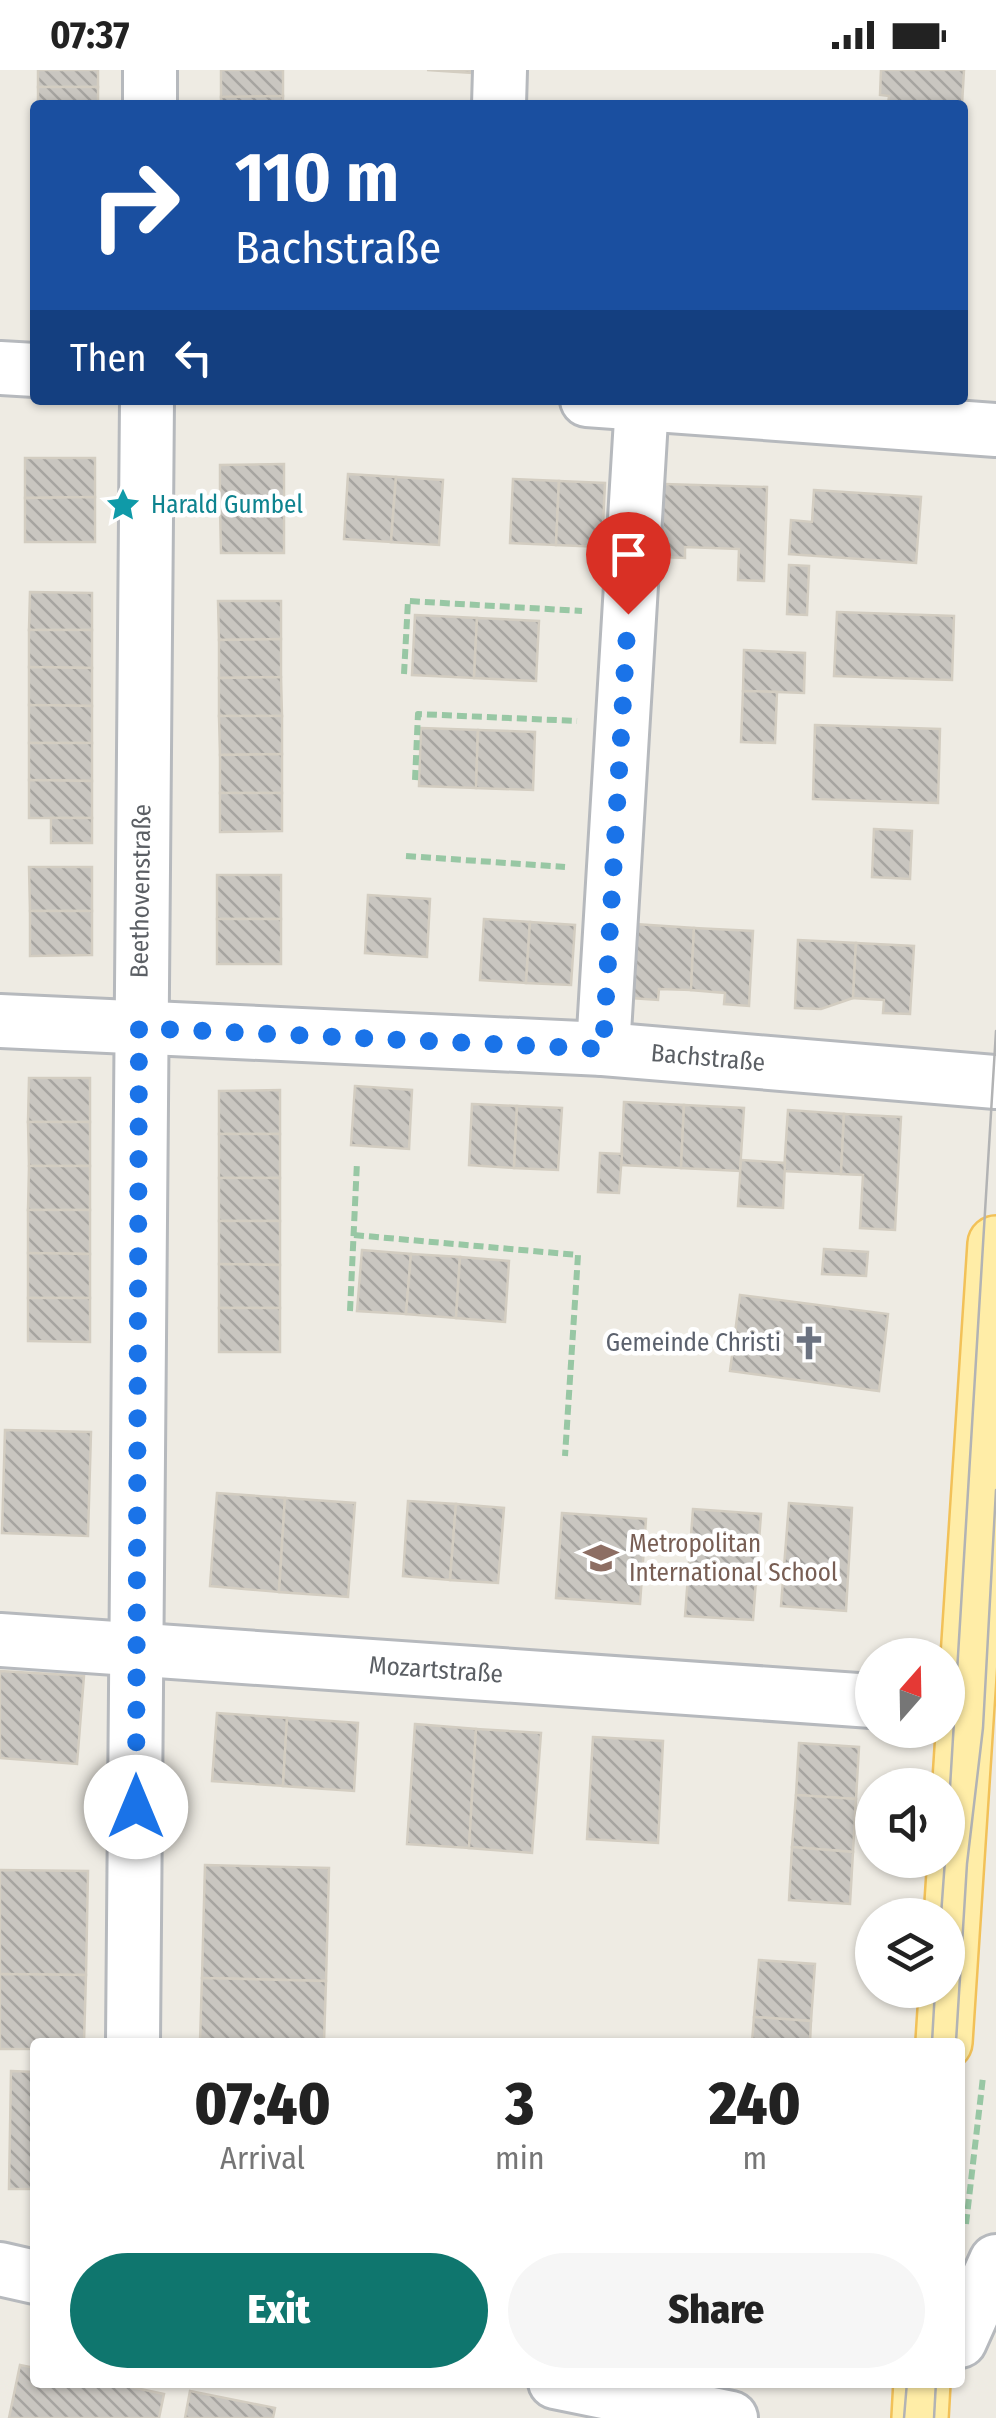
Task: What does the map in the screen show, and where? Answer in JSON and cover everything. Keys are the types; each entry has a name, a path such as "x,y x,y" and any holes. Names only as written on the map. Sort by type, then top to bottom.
{"main road":[{"path":"965,2052 970,1719 996,1244"},
{"path":"922,2388 923,2418"}],"street":[{"path":"150,70 150,100"},
{"path":"499,100 500,70"},
{"path":"0,368 30,370"},
{"name":"Beethovenstraße","path":"133,2038 147,405"},
{"path":"603,1049 642,405"},
{"path":"668,405 996,430"},
{"name":"Bachstraße","path":"0,1021 603,1049 996,1082"},
{"name":"Mozartstraße","path":"0,1640 855,1700"},
{"path":"965,2318 980,2248"},
{"path":"0,2270 30,2276"},
{"path":"584,2388 731,2418"},
{"path":"923,2418 939,2388"}],"path":[{"path":"404,674 408,601 628,614"},
{"path":"415,780 418,714 623,723"},
{"path":"406,856 614,870"},
{"path":"350,1311 357,1162"},
{"path":"354,1235 578,1256 565,1456"},
{"path":"965,2052 980,2248"}],"building":[{"path":"38,70 98,70 98,87 38,87"},
{"path":"221,70 283,70 283,96 221,97"},
{"path":"427,70 487,70 487,74"},
{"path":"881,70 964,70 962,100 889,100 889,96 880,95"},
{"path":"38,87 98,87 98,100 38,100"},
{"path":"283,96 283,100 221,100"},
{"path":"25,458 95,458 95,497 25,498"},
{"path":"284,464 284,508 220,509 220,465"},
{"path":"348,474 396,477 391,542 344,539"},
{"path":"396,477 443,480 439,545 391,542"},
{"path":"513,479 559,481 556,545 510,543"},
{"path":"559,481 605,483 602,547 556,545"},
{"path":"664,484 767,487 764,581 738,580 739,549 685,547 685,558 661,557"},
{"path":"814,490 921,497 916,563 789,554 791,520 812,522"},
{"path":"95,497 95,542 25,542 25,498"},
{"path":"284,508 284,553 221,553 220,509"},
{"path":"789,565 809,566 807,615 787,614"},
{"path":"30,592 92,593 92,630 29,630"},
{"path":"218,601 281,601 281,639 219,640"},
{"path":"837,612 954,616 952,680 834,676"},
{"path":"415,615 477,618 474,678 412,675"},
{"path":"477,618 539,621 536,681 474,678"},
{"path":"29,630 92,630 92,668 29,667"},
{"path":"281,639 281,677 219,678 219,640"},
{"path":"744,650 805,653 804,693 743,691"},
{"path":"29,667 92,668 92,706 29,705"},
{"path":"281,677 282,716 219,716 219,678"},
{"path":"743,691 777,692 775,743 741,742"},
{"path":"29,705 92,706 92,743 29,743"},
{"path":"219,716 282,716 282,754 220,755"},
{"path":"815,725 940,729 938,803 813,799"},
{"path":"421,728 478,730 476,788 419,786"},
{"path":"478,730 535,732 533,790 476,788"},
{"path":"29,743 92,743 92,781 29,780"},
{"path":"282,754 282,793 220,793 220,755"},
{"path":"29,780 92,781 92,818 29,818"},
{"path":"220,793 282,793 282,831 220,832"},
{"path":"51,818 92,818 92,843 51,843"},
{"path":"874,829 912,831 910,879 872,877"},
{"path":"29,867 92,867 92,911 30,911"},
{"path":"217,875 281,875 281,919 217,919"},
{"path":"368,895 430,899 427,957 365,953"},
{"path":"30,911 92,911 92,955 30,956"},
{"path":"217,919 281,919 281,964 217,964"},
{"path":"484,919 530,922 526,983 480,980"},
{"path":"530,922 575,925 571,985 526,983"},
{"path":"635,924 694,928 691,990 659,989 658,1000 631,998"},
{"path":"694,928 753,931 749,1006 724,1004 725,993 691,990"},
{"path":"798,940 856,943 853,998 821,1009 795,1008"},
{"path":"856,943 914,946 910,1014 883,1013 884,1000 853,998"},
{"path":"29,1078 90,1078 90,1122 28,1122"},
{"path":"355,1086 412,1090 409,1149 351,1145"},
{"path":"280,1090 280,1134 219,1134 219,1091"},
{"path":"624,1102 684,1105 681,1168 621,1165"},
{"path":"472,1104 517,1106 514,1168 469,1165"},
{"path":"684,1105 744,1108 740,1171 681,1168"},
{"path":"517,1106 562,1108 558,1170 514,1168"},
{"path":"788,1110 844,1114 841,1174 784,1171"},
{"path":"844,1114 901,1117 895,1230 860,1228 863,1175 841,1174"},
{"path":"28,1122 90,1122 90,1166 29,1166"},
{"path":"219,1134 280,1134 280,1178 219,1178"},
{"path":"600,1153 622,1154 619,1193 598,1192"},
{"path":"741,1160 785,1163 783,1208 738,1206"},
{"path":"29,1166 90,1166 90,1210 28,1210"},
{"path":"219,1178 280,1178 280,1221 219,1221"},
{"path":"28,1210 90,1210 90,1254 28,1253"},
{"path":"219,1221 280,1221 280,1265 219,1264"},
{"path":"824,1249 868,1252 866,1276 822,1274"},
{"path":"362,1250 411,1254 406,1314 357,1311"},
{"path":"28,1253 90,1254 90,1298 28,1298"},
{"path":"411,1254 460,1257 456,1318 406,1314"},
{"path":"460,1257 509,1261 505,1322 456,1318"},
{"path":"219,1264 280,1265 280,1308 219,1308"},
{"name":"Gemeinde Christi","path":"740,1295 888,1314 879,1391 730,1371"},
{"path":"28,1298 90,1298 90,1342 28,1341"},
{"path":"219,1308 280,1308 280,1352 219,1352"},
{"path":"5,1430 91,1432 88,1536 2,1533"},
{"path":"217,1493 285,1498 279,1592 210,1586"},
{"path":"285,1498 355,1503 348,1597 279,1592"},
{"path":"408,1501 456,1504 450,1580 403,1576"},
{"path":"789,1503 852,1508 846,1611 781,1606"},
{"path":"456,1504 504,1508 498,1583 450,1580"},
{"path":"693,1509 761,1514 753,1620 685,1616"},
{"name":"Metropolitan International School","path":"562,1513 646,1519 640,1604 556,1598"},
{"path":"0,1671 84,1676 77,1764 0,1758"},
{"path":"217,1713 287,1718 283,1786 212,1781"},
{"path":"287,1718 358,1723 354,1791 283,1786"},
{"path":"415,1724 476,1729 469,1848 407,1844"},
{"path":"476,1729 541,1733 532,1853 469,1848"},
{"path":"593,1737 663,1741 658,1843 587,1839"},
{"path":"799,1743 859,1748 855,1799 796,1795"},
{"path":"796,1795 855,1799 853,1852 792,1847"},
{"path":"792,1847 853,1852 850,1904 789,1900"},
{"path":"205,1865 329,1868 326,1981 202,1978"},
{"path":"0,1870 88,1871 86,1975 0,1974"},
{"path":"759,1960 815,1964 811,2021 754,2017"},
{"path":"0,1974 86,1975 84,2038 30,2038 30,2049 0,2049"},
{"path":"202,1978 326,1981 324,2038 200,2038"},
{"path":"754,2017 811,2021 810,2038 752,2038"},
{"path":"11,2071 30,2072 30,2189 9,2189"},
{"path":"20,2365 30,2367 30,2388 136,2388 164,2394 159,2418 9,2418"},
{"path":"190,2391 275,2408 273,2418 185,2418"}],"tram line":[{"path":"951,1768 996,1031"},
{"path":"956,2038 967,1864 983,1728 996,1490"},
{"path":"942,1898 944,1878"},
{"path":"932,2038 934,2008"},
{"path":"904,2418 906,2388"},
{"path":"934,2418 936,2388"}],"place":[{"name":"Harald Gumbel","path":"123,505"},
{"name":"Gemeinde Christi","path":"809,1343"},
{"name":"Metropolitan International School","path":"601,1558"}],"route":[{"path":"136,1807 139,1028 603,1049 628,614"}]}
